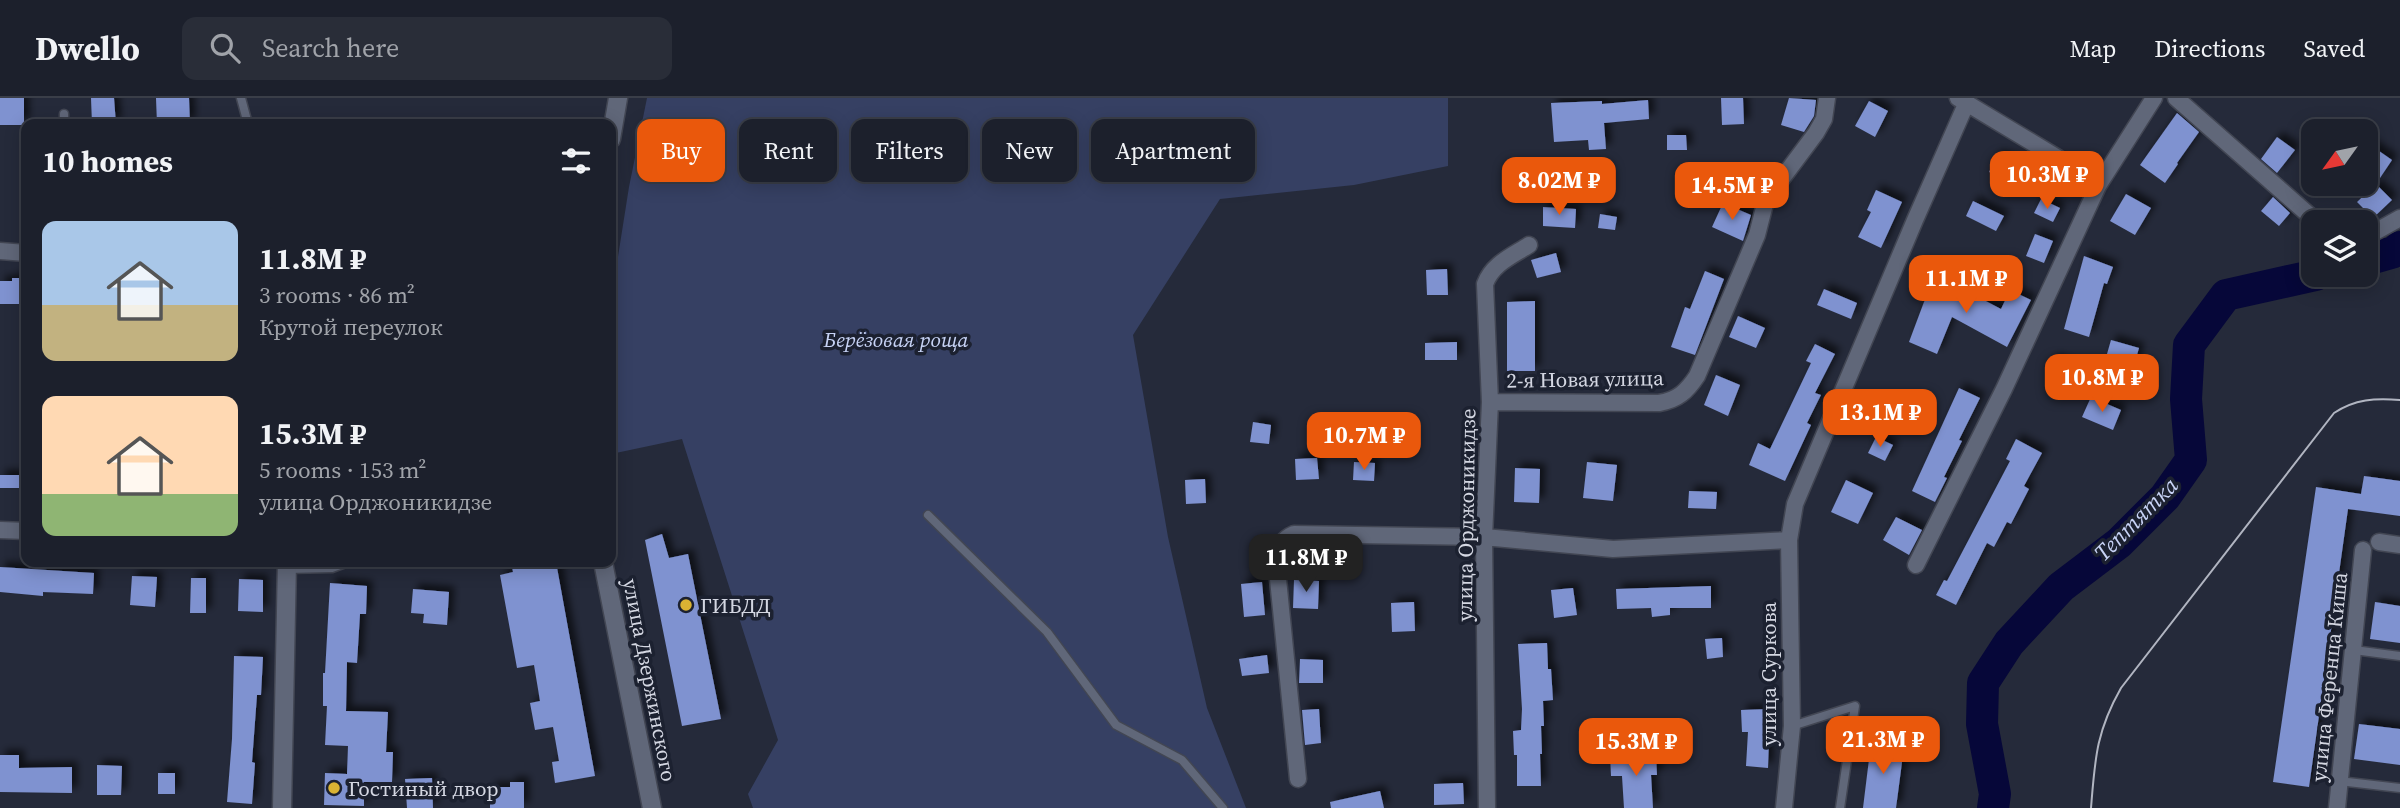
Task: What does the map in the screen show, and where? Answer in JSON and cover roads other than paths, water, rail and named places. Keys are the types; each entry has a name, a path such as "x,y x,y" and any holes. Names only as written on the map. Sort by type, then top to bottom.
{"main road":[{"path":"614,119 618,98"},
{"path":"282,808 287,567"},
{"name":"улица Дзержинского","path":"604,567 652,808"}],"street":[{"name":"2-я Новая улица","path":"1490,402 1659,403 1679,397 1688,390 1698,376 1757,236 1766,200 1816,133 1824,119 1828,98"},
{"path":"1916,565 2004,389 2098,186 2154,98"},
{"path":"2176,98 2303,210"},
{"path":"1963,100 2058,158 2098,186"},
{"name":"улица Суркова","path":"1784,808 1792,726 1789,540 1795,504 1963,100"},
{"path":"2378,230 2400,218"},
{"name":"улица Орджоникидзе","path":"1487,808 1484,537 1490,402 1485,284 1488,274 1495,266 1529,245"},
{"path":"0,251 21,253"},
{"path":"0,530 21,531"},
{"path":"1298,779 1276,559 1278,548 1286,537 1294,534 1484,537 1613,549 1789,540"},
{"path":"2379,542 2400,545"},
{"name":"улица Ференца Киша","path":"2337,808 2363,550"}],"lane":[{"path":"241,98 247,119"},
{"path":"64,114 64,119"},
{"path":"928,515 1047,632 1116,725 1182,760 1223,808"},
{"path":"317,567 335,567"},
{"path":"2354,650 2400,656"},
{"path":"1792,726 1855,706 1840,808"},
{"path":"2339,781 2400,788"}],"waterway":[{"name":"Тептятка","path":"2378,257 2394,252 2400,247"},
{"name":"Тептятка","path":"1993,808 1995,794 1982,724 1983,683 2009,643 2061,587 2119,543 2165,497 2191,460 2186,399 2189,345 2226,295 2301,278"}],"tram line":[{"path":"2091,808 2098,746 2106,718 2121,688 2334,413 2365,400 2400,400"}],"place":[{"name":"ГИБДД","path":"686,605"},
{"name":"Гостиный двор","path":"334,788"}],"park label":[{"name":"Берёзовая роща","path":"896,339"}]}
